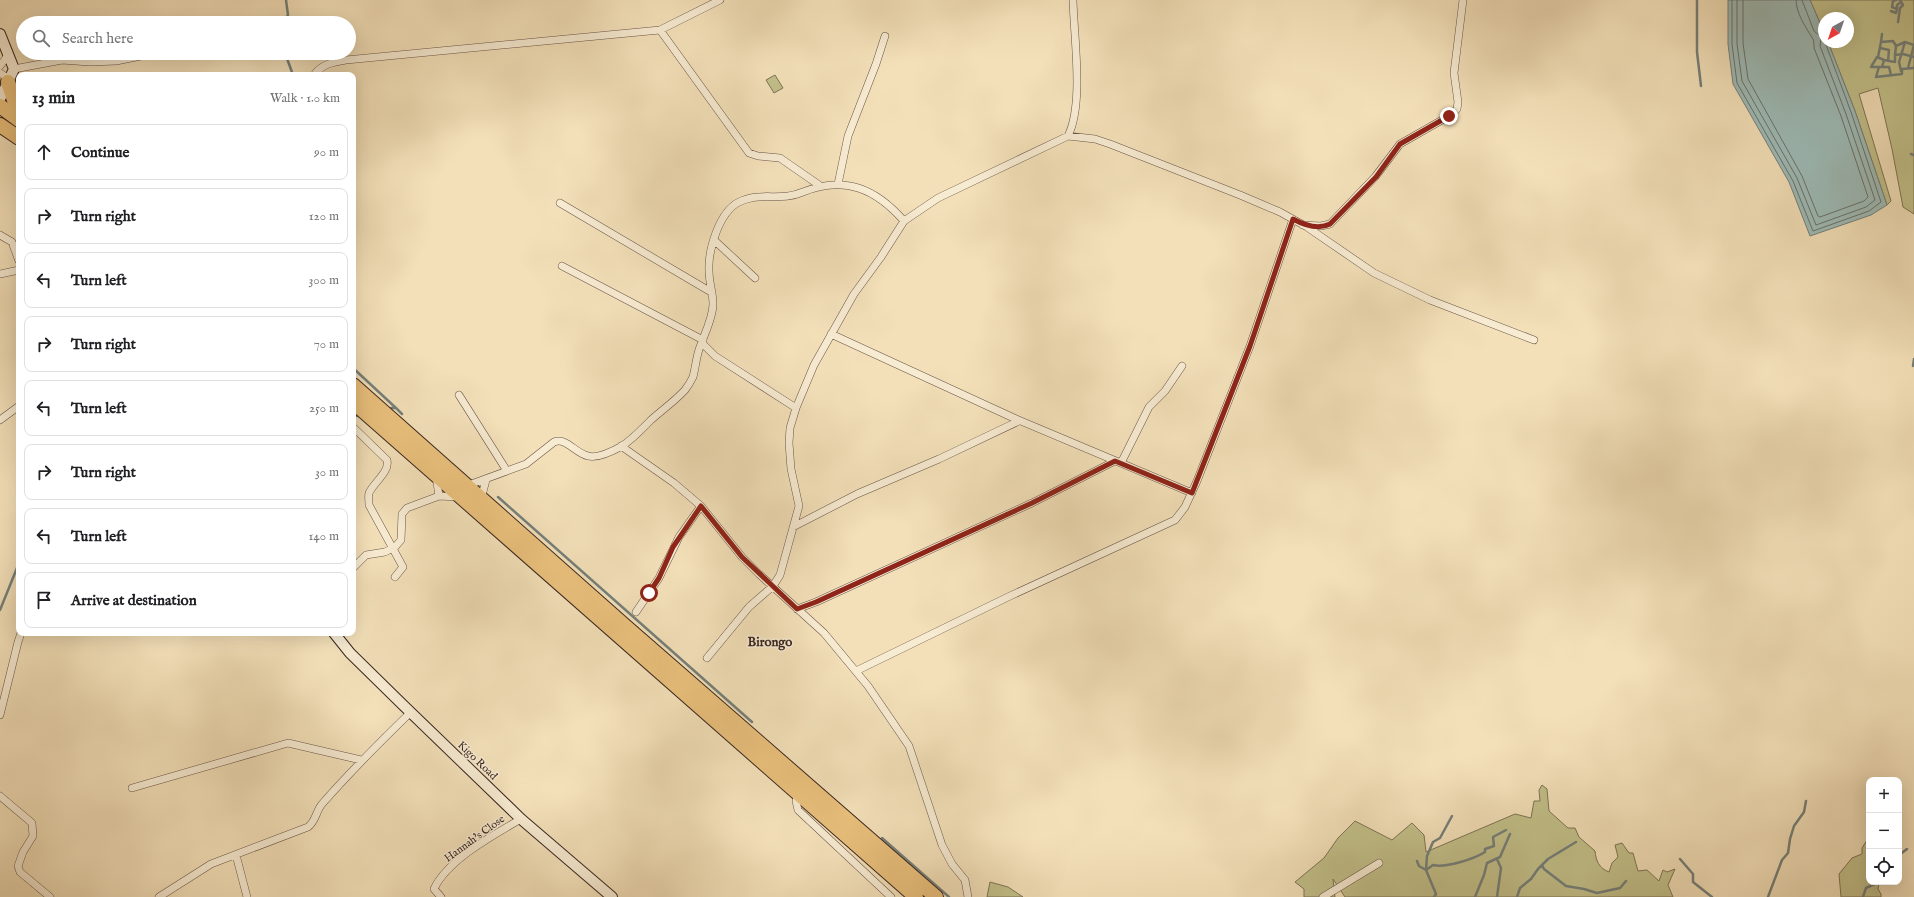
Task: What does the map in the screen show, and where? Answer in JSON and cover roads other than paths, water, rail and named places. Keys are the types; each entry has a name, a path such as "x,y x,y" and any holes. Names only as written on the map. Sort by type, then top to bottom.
{"highway":[{"path":"6,77 16,106"},
{"path":"0,106 16,118"},
{"path":"0,125 16,136"},
{"path":"356,389 464,492 799,794 916,897"},
{"path":"356,405 436,474 464,492 481,498 936,897"}],"street":[{"path":"356,59 660,30 720,0"},
{"path":"1068,136 1074,121 1077,96 1073,0"},
{"path":"1303,225 1321,226 1330,224 1376,177 1400,144 1449,116 1457,109 1458,102 1454,73 1463,0"},
{"path":"660,30 749,153 758,156 780,158 819,185"},
{"path":"0,34 8,55 6,77 0,99"},
{"path":"838,184 848,136 876,64 885,36"},
{"path":"0,66 8,55"},
{"path":"22,72 62,60 90,62 121,60"},
{"path":"317,72 330,62 346,60"},
{"path":"6,77 16,74"},
{"path":"707,658 753,603 773,586 780,575 799,506 791,469 789,443 790,428 796,408 814,365 854,294 881,257 904,221 938,198 1068,136 1095,139 1240,195 1293,219 1380,276 1430,300 1534,340"},
{"path":"356,565 366,555 392,550 401,540 401,518 404,511 410,506 439,496 464,492 486,480 531,461 554,442 559,440 565,441 580,453 597,457 621,446 684,390 693,375 712,311 709,262 714,240 727,212 739,202 753,196 780,198 789,197 819,185 838,184 870,191 883,199 904,221"},
{"path":"560,203 711,292"},
{"path":"856,671 1010,596 1175,520 1186,507 1250,346 1293,219"},
{"path":"0,235 12,242 16,253"},
{"path":"714,240 755,278"},
{"path":"562,266 702,342 715,356 796,408"},
{"path":"0,274 16,271"},
{"path":"831,334 1018,420 1192,493"},
{"path":"797,609 816,602 1118,462 1149,407 1164,391 1182,366"},
{"path":"459,395 507,471"},
{"path":"0,420 16,408"},
{"path":"793,527 857,494 939,459 1018,420"},
{"path":"356,430 388,460 383,473 368,494 369,505 392,550 403,567 395,577"},
{"path":"621,446 674,483 701,506 742,557 824,633 856,671 909,746 942,844 952,864 965,880 968,897"},
{"path":"436,474 439,496"},
{"path":"481,498 486,480"},
{"path":"636,612 659,578 676,542 701,506"},
{"path":"0,715 21,636"},
{"name":"Kigo Road","path":"336,636 350,653 521,819 612,897"},
{"path":"159,897 211,864 313,824 320,806 361,760 410,712"},
{"path":"132,788 288,743 361,760"},
{"path":"799,794 796,801 798,810 891,897"},
{"path":"0,796 32,823 33,836 23,852 18,866 20,872 50,897"},
{"name":"Hannah's Close","path":"434,889 440,880 461,859 496,833 521,819"},
{"path":"236,855 248,897"},
{"path":"1323,897 1379,863"},
{"path":"432,897 434,889"},
{"path":"434,889 441,897"}],"water":[{"path":"1728,0 1810,0 1818,18 1818,48 1830,48 1855,111 1887,205 1871,215 1810,236 1789,182 1733,84 1728,44"}],"waterway":[{"path":"286,0 287,16"},
{"path":"1697,0 1697,52 1701,86"},
{"path":"1891,11 1896,13 1897,9 1892,7 1893,1 1896,0"},
{"path":"1898,22 1900,8 1903,5 1900,0"},
{"path":"1897,9 1897,5 1901,2"},
{"path":"1881,42 1882,34"},
{"path":"1878,57 1881,42 1893,41 1896,46"},
{"path":"1895,55 1896,46 1905,42"},
{"path":"1901,71 1899,62 1905,42 1914,45"},
{"path":"1908,68 1914,45"},
{"path":"1880,48 1889,50 1888,61"},
{"path":"1884,60 1895,62 1895,55 1903,54 1914,57"},
{"path":"1882,67 1884,60 1877,57 1871,67 1879,67 1876,77 1902,74 1902,69 1914,68"},
{"path":"288,60 292,72"},
{"path":"1880,67 1889,67 1891,75"},
{"path":"1913,366 1914,359"},
{"path":"356,371 396,408"},
{"path":"391,408 396,408 402,414"},
{"path":"498,497 752,722"},
{"path":"0,610 16,570"},
{"path":"1768,897 1782,860 1788,853 1794,826 1804,812 1806,801"},
{"path":"1434,897 1436,894 1426,870 1427,856 1433,842 1440,838 1452,816"},
{"path":"1417,861 1419,866 1426,870 1433,865 1439,866 1467,860 1480,855 1485,852 1485,849 1494,846 1493,837 1506,830"},
{"path":"1475,897 1487,863 1500,857 1510,834"},
{"path":"882,838 949,897"},
{"path":"1517,897 1520,888 1531,879 1548,859 1576,842"},
{"path":"1902,853 1907,849"},
{"path":"1497,859 1501,868 1497,897"},
{"path":"1680,859 1693,874 1693,882 1712,897"},
{"path":"1542,865 1544,869 1566,886 1597,893 1620,888 1626,881"},
{"path":"1863,897 1866,888 1872,885"}],"district":[{"name":"Birongo","path":"770,641"}]}
